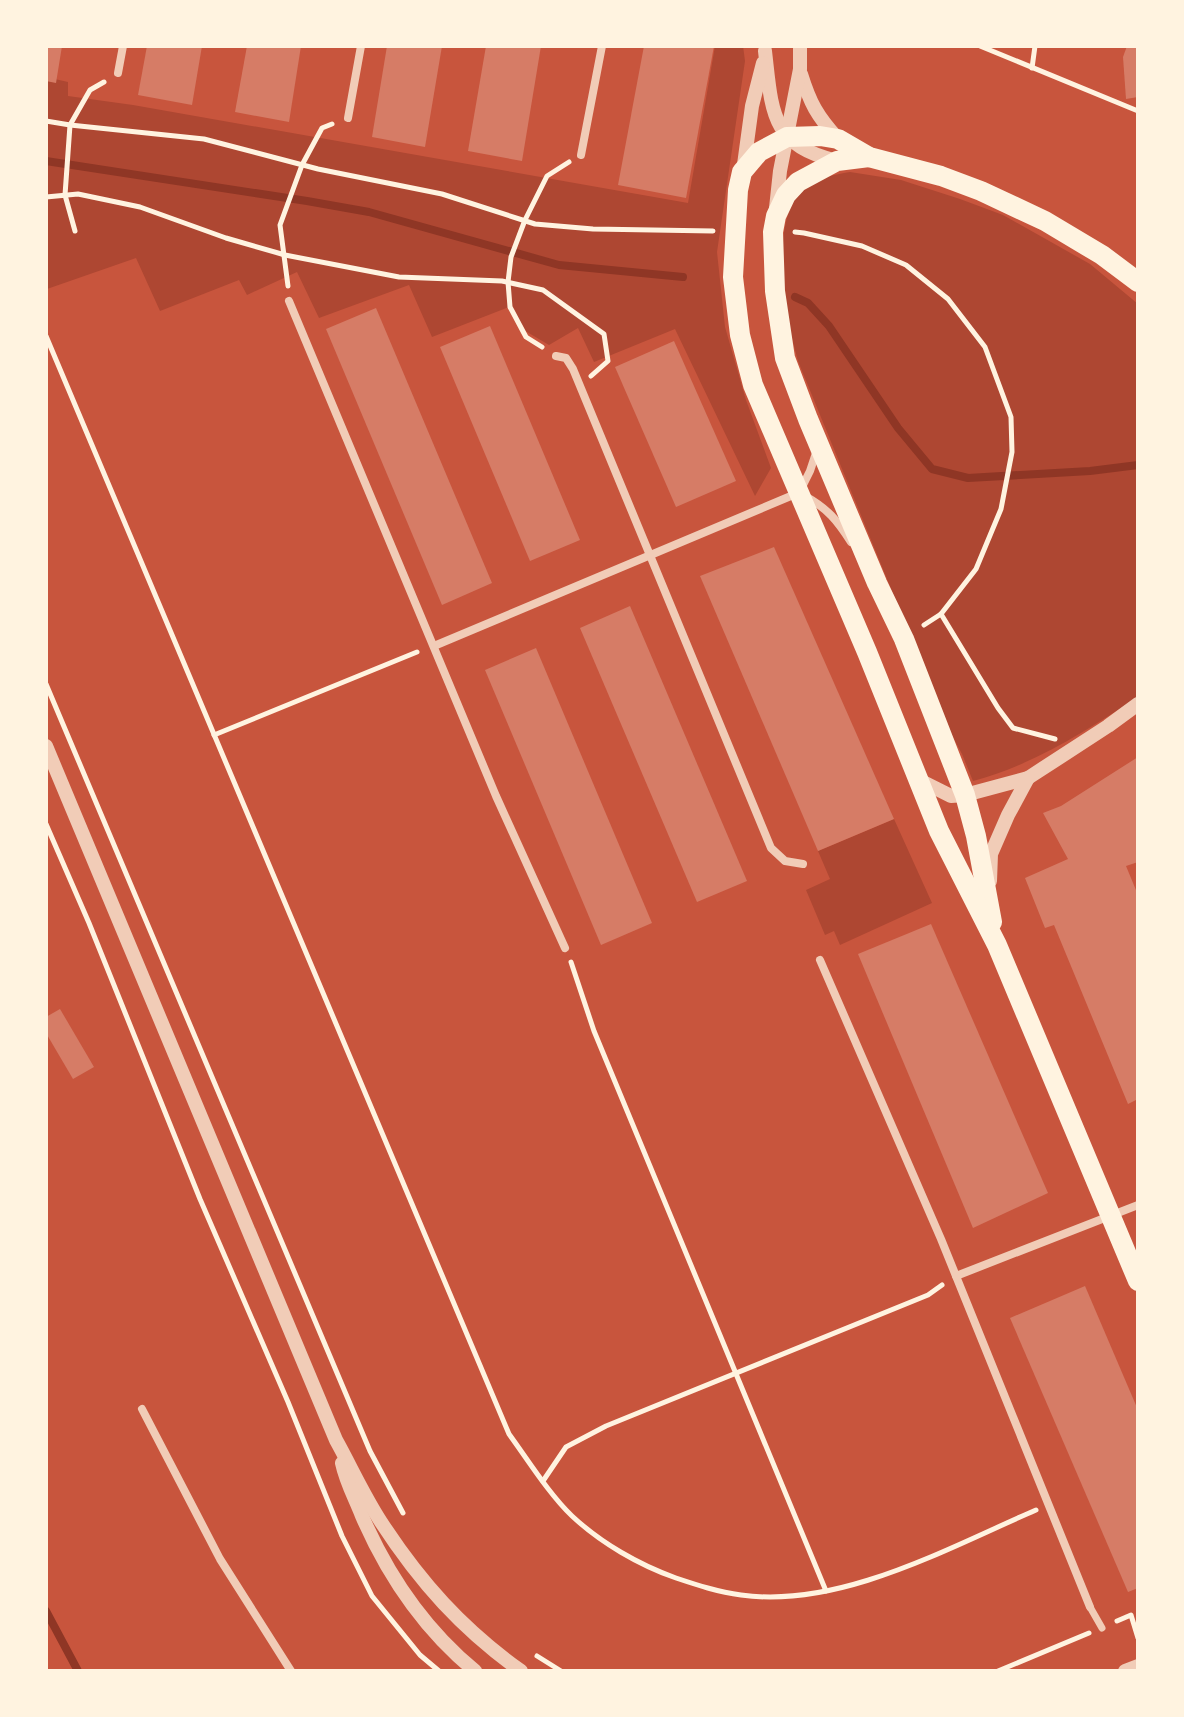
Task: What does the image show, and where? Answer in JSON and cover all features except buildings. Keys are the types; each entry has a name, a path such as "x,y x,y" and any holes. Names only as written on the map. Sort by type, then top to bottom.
{"main road":[{"path":"1138,282 1102,255 1045,221 941,176 869,157 838,139 787,137 759,152 742,172 738,190 733,277 740,335 753,385 867,652 939,831 997,945 1138,1281"},
{"path":"869,157 837,161 798,182 786,195 774,224 775,291 785,358 877,583 904,639 965,795 997,945"}],"street":[{"path":"118,73 123,46"},
{"path":"348,118 361,46"},
{"path":"581,155 602,46"},
{"path":"774,224 780,171 800,69 800,46"},
{"path":"765,49 770,96 776,119 787,137 820,157 837,161"},
{"path":"742,172 765,49"},
{"path":"800,69 808,98 838,139"},
{"path":"289,301 496,796 565,948"},
{"path":"556,356 566,358 573,369 771,848 785,861 803,864"},
{"path":"434,646 798,493 819,445"},
{"path":"798,493 820,504 835,517 877,583"},
{"path":"919,780 951,796 1028,778 1138,704"},
{"path":"46,746 336,1440 380,1520 418,1573 451,1613 488,1647 521,1671"},
{"path":"989,906 991,854 1028,778"},
{"path":"820,960 956,1276 1090,1607 1102,1628"},
{"path":"956,1276 1138,1205"},
{"path":"142,1409 220,1559 291,1671"},
{"path":"336,1440 345,1476 382,1558 422,1620 475,1671"},
{"path":"1125,1671 1138,1666"}],"path":[{"path":"980,46 1138,111"},
{"path":"1032,68 1035,46"},
{"path":"75,231 65,195 70,125 90,90 118,73"},
{"path":"289,301 280,225 302,165 322,128 348,118"},
{"path":"46,121 204,139 302,165 442,194 535,224 593,229 735,231"},
{"path":"556,356 526,337 510,307 508,282 511,257 547,176 581,155"},
{"path":"46,197 78,194 140,207 226,238 285,255 399,277 508,282 543,290 604,334 608,361 580,386"},
{"path":"774,224 862,246 906,265 948,299 985,347 1011,417 1011,458 1001,509 976,569 941,614 904,639"},
{"path":"46,336 509,1434 572,1515 603,1540 640,1563 671,1576 742,1595 774,1596 814,1594 894,1571 1049,1504"},
{"path":"941,614 1013,728 1054,737 1063,754"},
{"path":"214,735 434,646"},
{"path":"46,684 370,1451 404,1514"},
{"path":"46,824 342,1536 372,1596 420,1655 439,1671"},
{"path":"565,948 594,1031 826,1591"},
{"path":"543,1481 566,1447 606,1426 928,1295 956,1276"},
{"path":"998,1671 1131,1615 1138,1638"}],"shaded area":[{"path":"715,46 743,46 745,61 717,252 725,327 746,400 771,468 755,496 675,329 594,362 578,328 549,345 522,329 509,307 432,337 409,285 319,318 297,272 247,295 239,280 160,311 136,258 47,289 46,77 68,82 68,96 688,203"},
{"path":"850,172 901,180 1003,215 1090,264 1138,304 1138,697 1038,756 973,781 947,726 798,361 788,320 782,260 789,211 795,198 809,184"},
{"path":"894,819 932,903 840,945 834,931 825,935 806,890 830,879 818,851"}],"waterway":[{"path":"46,161 369,212 559,265 683,277"},
{"path":"795,297 808,303 829,326 898,428 932,469 968,478 1138,465"},
{"path":"46,1611 78,1671"}]}
